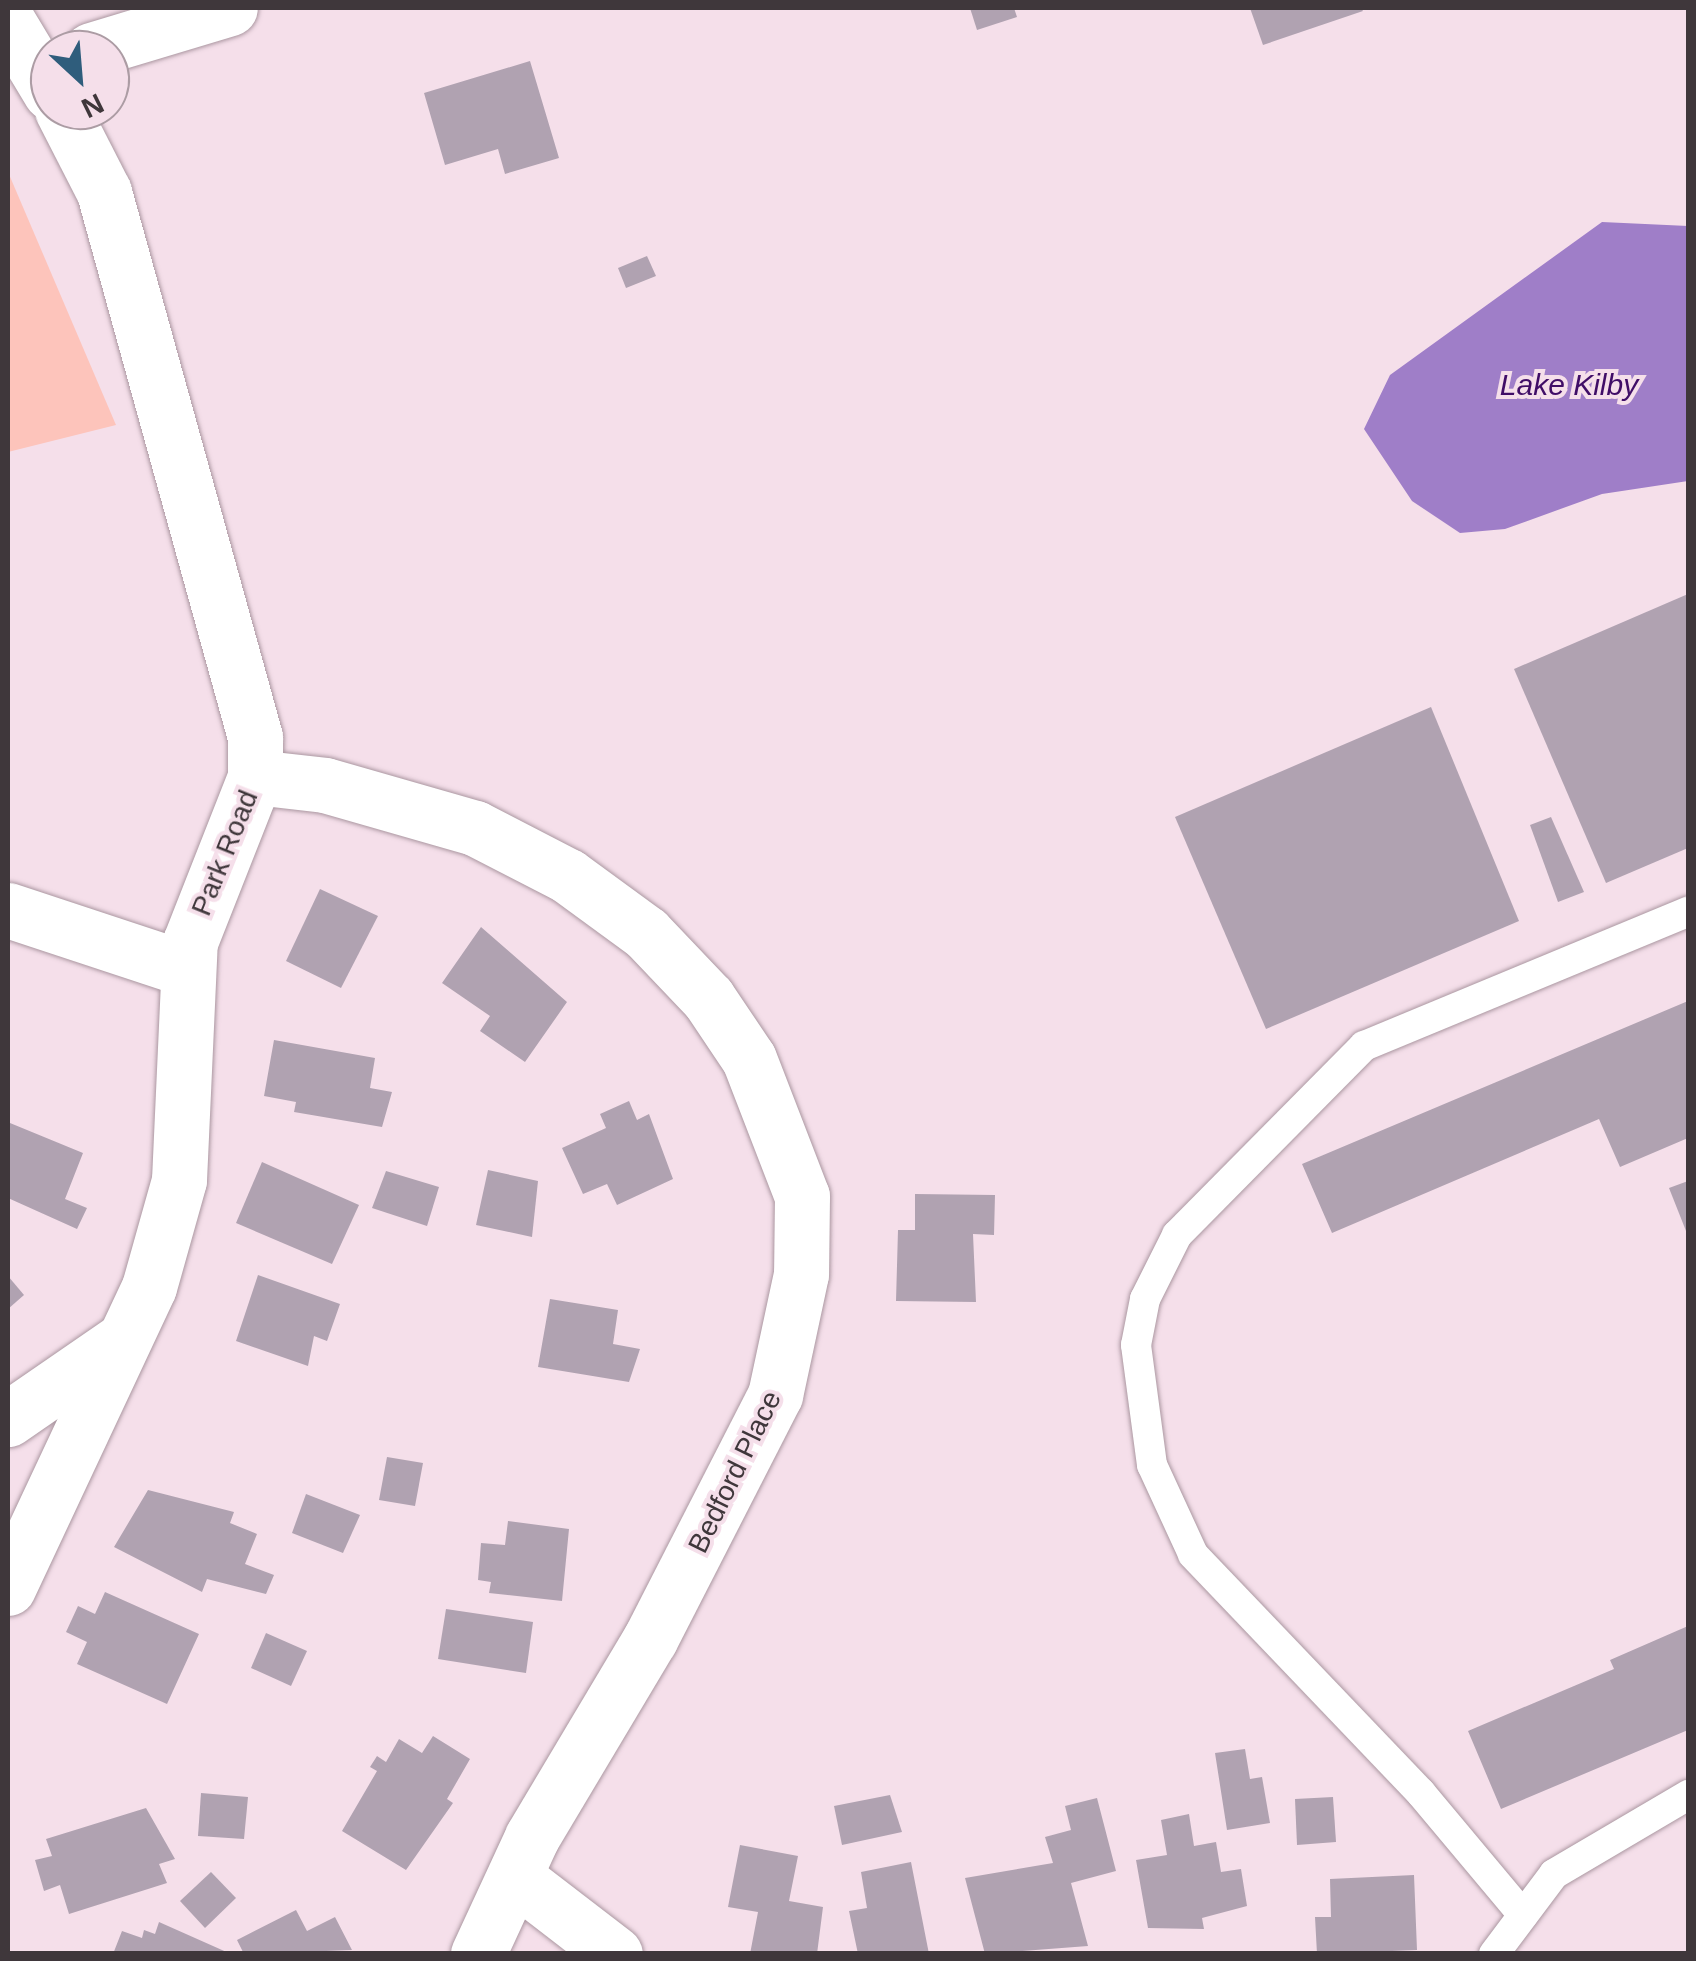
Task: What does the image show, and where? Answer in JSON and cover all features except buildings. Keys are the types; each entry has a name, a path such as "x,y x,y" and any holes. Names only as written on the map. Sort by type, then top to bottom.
{"street":[{"path":"130,38 230,8"},
{"name":"Park Road","path":"8,1588 132,1332 179,1180 188,1097 186,970 208,887 246,815 255,777 255,737 104,192 69,130"},
{"name":"Bedford Place","path":"255,777 324,785 475,828 568,876 646,933 708,998 749,1059 802,1196 801,1274 775,1395 731,1491 515,1876 478,1954"},
{"path":"8,910 186,970"},
{"path":"8,1419 132,1332"},
{"path":"515,1876 615,1954"}],"lane":[{"path":"1523,1915 1421,1792 1230,1601 1193,1554 1152,1465 1136,1345 1145,1299 1178,1235 1364,1046 1688,912"},
{"path":"1494,1954 1554,1874 1688,1794"}],"shaded area":[{"path":"8,172 116,425 8,452"}],"water":[{"name":"Lake Kilby","path":"1602,222 1688,226 1688,481 1602,494 1505,529 1460,533 1412,501 1364,429 1390,375"}]}
